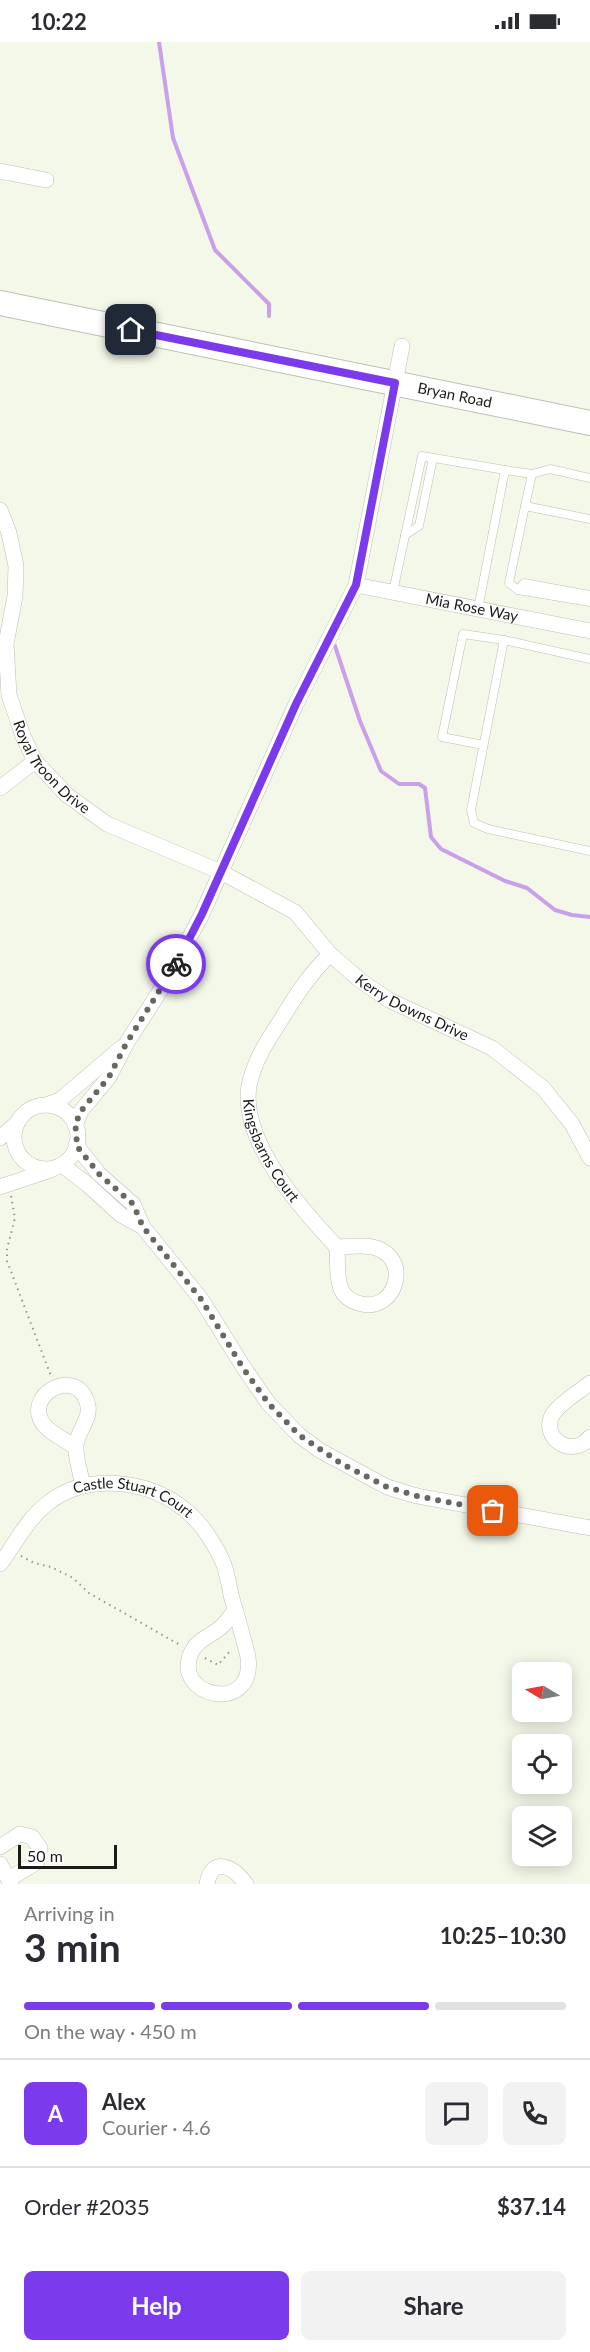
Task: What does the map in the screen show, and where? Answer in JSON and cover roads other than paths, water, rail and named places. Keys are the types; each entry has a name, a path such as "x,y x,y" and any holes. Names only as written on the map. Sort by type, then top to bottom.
{"main road":[{"name":"Bryan Road","path":"0,303 590,423"}],"street":[{"path":"0,171 46,180"},
{"path":"75,1125 81,1111 109,1077 126,1044 167,980 202,914 296,704 356,585 402,346"},
{"name":"Royal Troon Drive","path":"0,510 9,533 16,566 15,596 6,644 9,695 19,728 35,761 67,795 107,824 221,872"},
{"name":"Mia Rose Way","path":"356,585 590,631"},
{"path":"0,788 35,761"},
{"name":"Kerry Downs Drive","path":"221,872 295,912 330,954 361,981 389,1000 492,1048 518,1068 543,1088 572,1124 590,1158"},
{"name":"Kingsbarns Court","path":"330,954 308,977 259,1054 249,1088 248,1104 255,1134 278,1174 313,1221 337,1247"},
{"path":"0,1138 30,1110 60,1100 126,1044"},
{"path":"4,1189 59,1166 71,1156 76,1145 75,1125 61,1109 46,1105"},
{"path":"18,1122 14,1140 21,1158 38,1168 59,1166 88,1185 122,1215 143,1227"},
{"path":"76,1145 99,1174 133,1204 143,1227 201,1299 243,1368 269,1404 299,1435 319,1450 387,1487 417,1496 590,1528"},
{"path":"368,1246 385,1252 396,1268 394,1287 389,1295 372,1305 354,1302 346,1296 340,1288 337,1247 368,1246"},
{"path":"590,1383 557,1409 550,1427 555,1439 568,1447 582,1445 590,1437"},
{"path":"75,1447 83,1486"},
{"name":"Castle Stuart Court","path":"0,1564 28,1522 48,1503 69,1491 83,1486 116,1483 141,1487 161,1494 184,1508 200,1523 223,1562 248,1657 247,1675 242,1685 232,1692 222,1695 212,1694 202,1690 195,1683 191,1676 189,1659 196,1645 220,1628 235,1610"},
{"path":"0,1847 20,1834 32,1837 40,1848 37,1862 10,1882 0,1864"},
{"path":"207,1884 211,1872 226,1866 235,1871 246,1884"}],"lane":[{"path":"393,592 422,456 532,474 550,469 590,477"},
{"path":"478,609 505,470"},
{"path":"532,474 509,583 518,590 590,602"},
{"path":"525,506 590,519"},
{"path":"518,590 524,583 590,595"},
{"path":"483,745 442,736 462,634 504,640 590,659"},
{"path":"504,640 471,810 474,823 488,829 589,851"}],"waterway":[{"path":"159,42 173,138 215,250 269,304 269,316"},
{"path":"335,646 360,721 381,771 399,784 419,784 425,788 431,837 441,849 505,881 527,888 555,910 590,917"}]}
